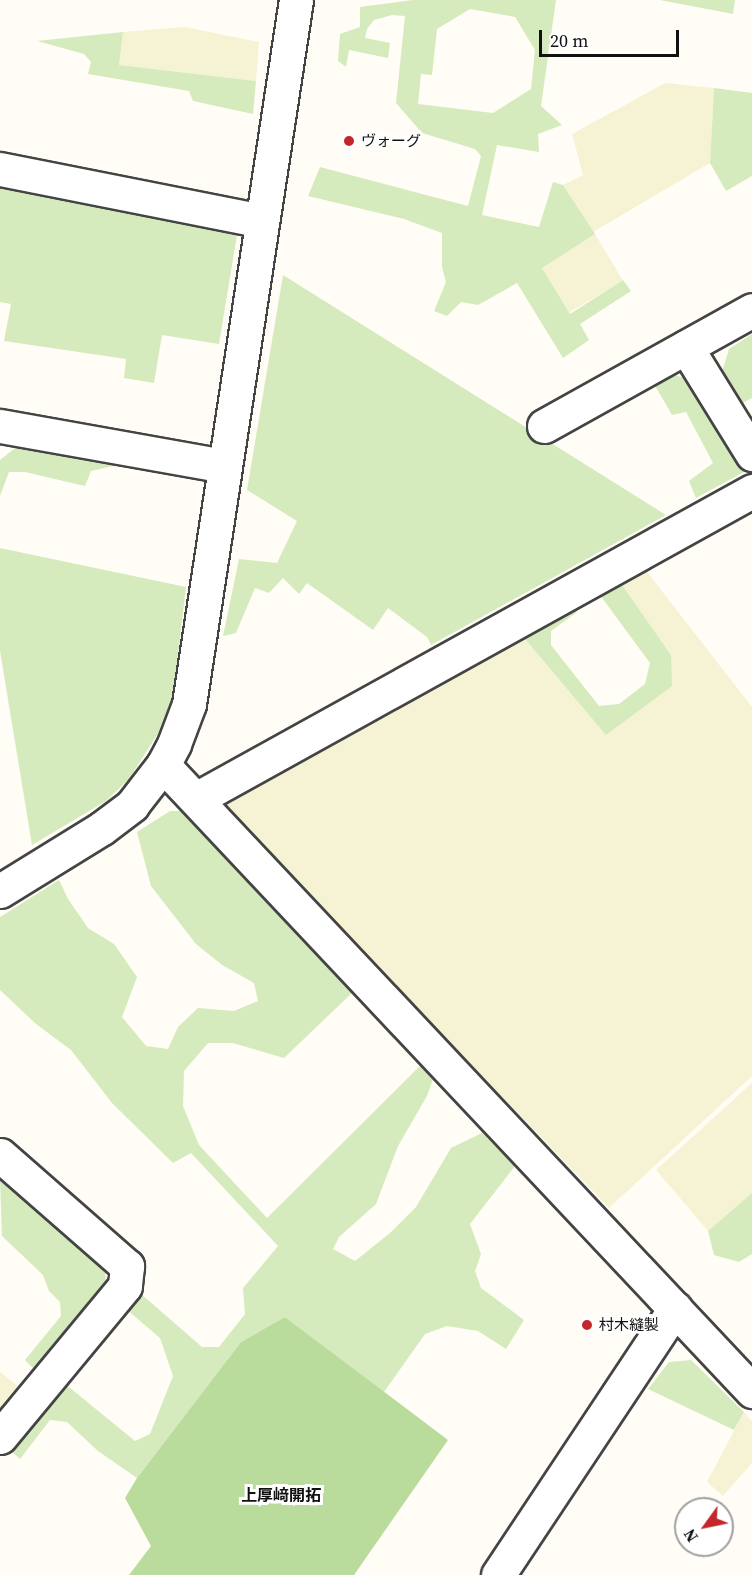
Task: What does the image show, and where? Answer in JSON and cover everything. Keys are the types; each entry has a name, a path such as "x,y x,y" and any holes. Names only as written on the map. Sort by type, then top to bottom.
{"street":[{"path":"0,891 102,828 132,805 163,765 174,744 189,704 296,0"},
{"path":"0,169 262,221"},
{"path":"544,426 752,310"},
{"path":"686,347 752,454"},
{"path":"0,426 224,466"},
{"path":"195,799 752,491"},
{"path":"163,765 752,1391"},
{"path":"0,1155 127,1266 125,1286 0,1437"},
{"path":"498,1575 675,1309"}],"shaded area":[{"path":"185,27 259,42 256,81 119,65 123,32"},
{"path":"665,83 714,88 710,163 593,232 563,185 583,175 572,134"},
{"path":"595,234 623,280 569,313 541,266"},
{"path":"644,568 752,707 752,1076 609,1208 222,805 227,796 520,633 606,734 671,655 620,582"},
{"path":"752,1083 752,1193 708,1231 656,1170"},
{"path":"0,1372 18,1386 0,1408"},
{"path":"744,1412 752,1421 752,1463 723,1496 707,1482"}],"green space":[{"path":"413,0 556,0 541,106 562,125 538,134 539,152 497,145 482,215 539,227 553,182 563,185 595,234 542,268 570,314 623,280 631,291 580,324 589,340 563,358 517,283 478,305 461,302 447,316 434,311 446,282 442,267 442,233 404,219 308,196 320,167 468,206 481,156 475,149 422,133 396,103 405,16 392,15 374,20 367,29 365,38 390,43 388,58 349,50 346,67 338,61 340,34 360,27 360,7","holes":["470,9 515,17 535,50 531,89 493,113 418,104 421,74 432,75 437,29"]},
{"path":"660,0 735,0 733,14"},
{"path":"123,32 119,65 256,81 253,114 193,101 189,91 88,74 91,62 84,54 37,41"},
{"path":"714,88 752,93 752,176 726,191 710,163"},
{"path":"0,186 230,229 237,235 219,344 162,335 154,383 124,378 126,359 4,341 11,304 0,302"},
{"path":"283,275 666,515 431,645 427,637 388,608 373,630 307,583 299,594 283,578 269,593 255,588 236,633 223,636 239,559 277,563 297,521 247,490"},
{"path":"752,334 752,398 741,404 722,372 729,349"},
{"path":"672,375 690,379 744,472 696,498 689,481 713,463 686,412 672,415 654,384"},
{"path":"19,445 132,462 91,471 85,486 25,472 9,472 0,496 0,460"},
{"path":"0,548 186,587 173,698 164,724 129,779 106,801 32,845 0,651"},
{"path":"620,582 671,655 672,686 606,735 520,633 572,606 577,612 551,631 551,645 599,706 619,704 645,684 650,663 600,595"},
{"path":"170,811 187,811 353,992 284,1058 233,1043 208,1043 184,1071 183,1106 199,1145 267,1218 421,1065 433,1079 427,1096 398,1146 376,1204 339,1237 333,1249 355,1261 390,1233 416,1207 451,1148 482,1133 515,1166 470,1224 481,1254 475,1271 481,1288 524,1320 506,1349 478,1331 447,1326 425,1334 384,1392 285,1317 241,1342 137,1478 98,1451 67,1422 50,1420 20,1459 11,1451 64,1383 135,1441 150,1434 173,1376 160,1338 126,1309 140,1293 202,1347 219,1347 245,1314 243,1288 278,1246 191,1153 173,1163 112,1103 71,1050 36,1024 0,990 0,917 59,880 68,899 88,928 114,944 137,977 122,1017 146,1046 168,1049 178,1027 198,1008 234,1011 258,1001 254,983 222,965 196,944 151,886 137,832"},
{"path":"0,1180 105,1267 106,1288 37,1372 25,1360 61,1316 60,1302 49,1291 43,1275 2,1236"},
{"path":"752,1193 752,1254 739,1262 714,1255 708,1231"},
{"path":"285,1317 448,1440 354,1575 129,1575 151,1546 125,1498 137,1478 241,1342"},
{"path":"691,1360 744,1412 734,1430 648,1389 669,1362"}],"place":[{"name":"ヴォーグ","path":"349,141"},
{"name":"村木縫製","path":"587,1325"}],"district":[{"name":"上厚﨑開拓","path":"281,1495"}]}
